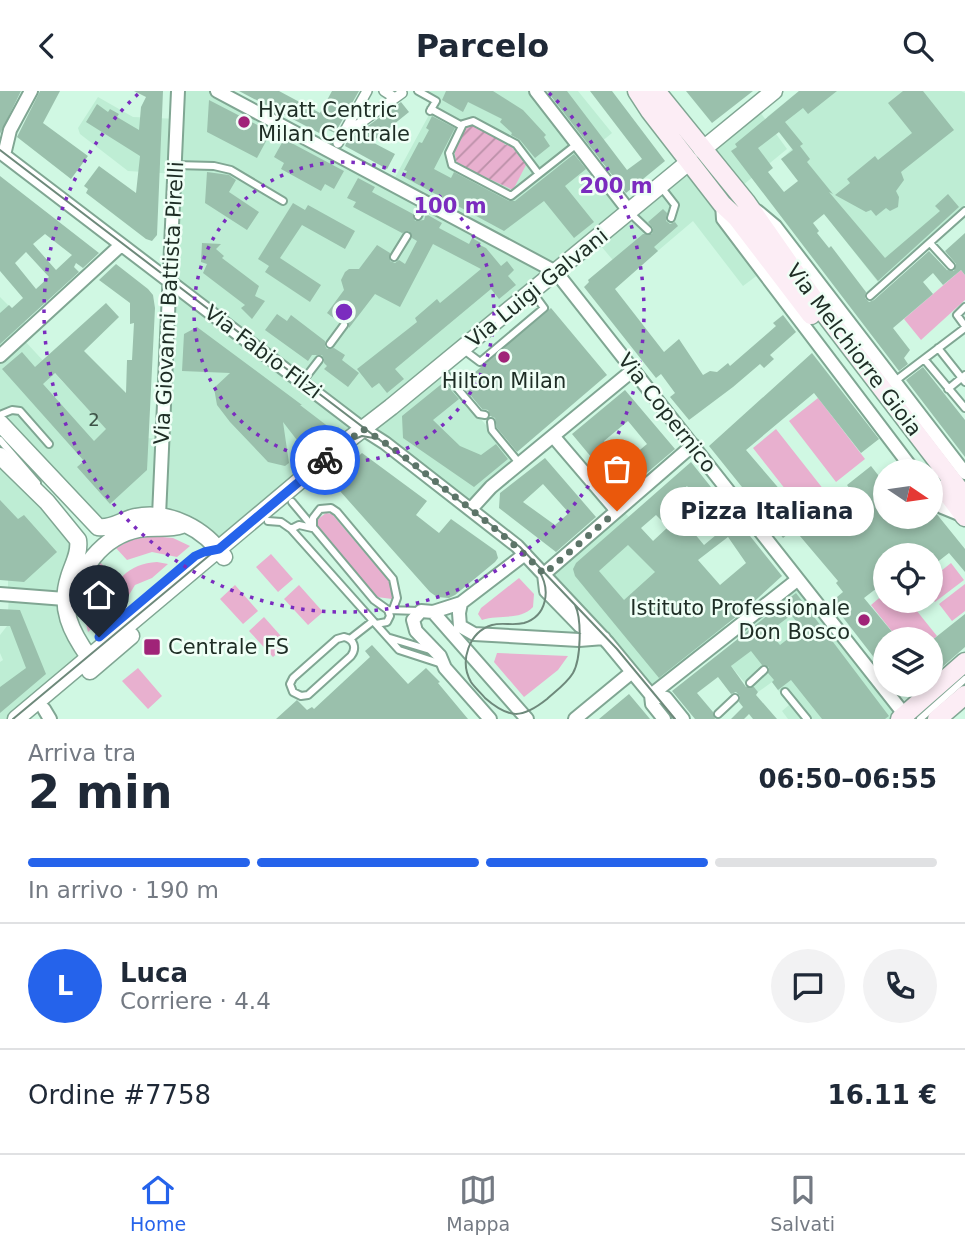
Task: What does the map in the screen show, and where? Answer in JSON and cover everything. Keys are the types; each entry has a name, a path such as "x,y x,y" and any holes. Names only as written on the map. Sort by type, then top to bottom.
{"main road":[{"name":"Via Melchiorre Gioia","path":"637,91 650,111 746,202 815,301 965,497"},
{"name":"Via Melchiorre Gioia","path":"656,91 671,109 722,204 737,218 922,459"},
{"name":"Via Melchiorre Gioia","path":"943,487 965,517"},
{"path":"908,718 965,662"},
{"path":"937,719 965,695"}],"street":[{"path":"4,159 7,139 31,91"},
{"name":"Via Giovanni Battista Pirelli","path":"159,516 178,91"},
{"path":"217,91 556,272"},
{"path":"367,91 339,140 398,95"},
{"path":"384,91 398,95"},
{"path":"536,91 629,211"},
{"name":"Via Melchiorre Gioia","path":"625,91 650,111"},
{"name":"Via Melchiorre Gioia","path":"663,91 671,109"},
{"name":"Via Luigi Galvani","path":"289,498 315,468 774,91"},
{"name":"Via Fabio Filzi","path":"4,159 471,509 524,554 602,638"},
{"name":"Via Melchiorre Gioia","path":"746,202 775,226 847,314 965,473"},
{"name":"Via Melchiorre Gioia","path":"722,204 723,219 905,459"},
{"path":"0,356 121,245"},
{"name":"Via Copernico","path":"556,272 693,445 817,610 908,718"},
{"path":"471,509 486,492 633,370"},
{"path":"0,423 95,524 99,535 93,542 77,538"},
{"path":"553,436 617,511"},
{"path":"664,719 652,704 651,695 602,638 591,635 580,626 546,591 544,574 693,445"},
{"path":"0,456 44,499 77,538 78,550 68,578 66,614 72,630 96,659"},
{"path":"222,553 268,521 289,498"},
{"path":"33,716 96,659 289,498"},
{"name":"Via Melchiorre Gioia","path":"943,507 965,517"},
{"path":"95,524 110,527 135,517 159,516 185,524 203,534 222,553"},
{"path":"72,630 78,585 87,566 103,548 120,535 138,529 169,528 185,524"},
{"path":"490,719 414,628 414,618 461,603 524,554"},
{"path":"651,695 797,580"},
{"path":"0,594 65,599"},
{"path":"461,603 458,613 460,626 474,634 579,640 602,638"},
{"path":"427,612 443,624 527,719"},
{"path":"438,657 452,652 456,645 455,639 443,624"},
{"path":"575,719 632,672"},
{"path":"651,695 666,698 683,719"}],"lane":[{"path":"418,91 436,101 431,110 462,126"},
{"path":"538,173 516,144 474,121 462,126 449,153 452,165 511,196 577,144"},
{"path":"175,165 214,166 231,170 283,201"},
{"path":"660,186 675,205 671,218"},
{"path":"418,216 425,202"},
{"path":"629,211 648,230"},
{"path":"870,296 965,211"},
{"path":"394,257 407,236"},
{"path":"930,243 950,266"},
{"path":"895,381 965,327 957,315 965,307"},
{"path":"330,344 344,325"},
{"path":"938,348 964,378 948,389"},
{"path":"924,359 965,408"},
{"path":"302,382 318,360"},
{"path":"439,368 479,414 485,415"},
{"path":"0,415 12,409 20,411 49,444"},
{"path":"491,422 492,430 520,464"},
{"path":"0,440 31,474 44,499"},
{"path":"289,498 366,592 380,605 391,609 427,612"},
{"path":"313,529 313,518 320,509 327,507 337,512 393,579 397,598 387,622 373,621 350,639"},
{"path":"268,521 281,522 291,529 399,650 438,657"},
{"path":"291,529 299,525 313,529"},
{"path":"373,621 373,608 380,605"},
{"path":"344,636 350,639 354,647 351,656 308,695 301,697 293,692 290,684 293,678 337,639 344,636"},
{"path":"388,637 438,657"},
{"path":"750,683 764,670"},
{"path":"908,718 965,679"},
{"path":"785,692 807,719"},
{"path":"651,695 671,719"},
{"path":"718,713 735,698"}],"shaded area":[{"path":"181,91 214,91 554,272 438,367 518,464 471,508 363,426 219,548 196,528 103,526 0,423 0,297 32,329 23,339 113,436 163,439 176,174 128,171 80,134 78,128 98,97 133,117 179,119"},
{"path":"418,91 546,91 554,101 567,91 578,91 612,133 583,157 627,212 556,270 392,183 436,102"},
{"path":"799,91 965,93 965,205 878,282 781,159 792,149 767,117"},
{"path":"757,108 787,149 737,190 704,151"},
{"path":"474,125 503,141 505,145 509,143 526,165 513,190 457,164 454,151 465,128"},
{"path":"690,162 771,265 743,286 693,221 627,277 596,240"},
{"path":"961,270 965,275 965,300 921,340 904,319"},
{"path":"818,398 865,459 836,482 789,421"},
{"path":"776,429 824,490 800,508 753,448"},
{"path":"0,457 75,536 63,597 8,593 8,556 0,533"},
{"path":"621,509 712,600 706,606 730,632 652,693 547,574"},
{"path":"326,513 332,514 392,585 392,599 377,597 318,526 318,519"},
{"path":"152,536 173,538 190,546 177,557 152,552 127,560 116,548 131,540"},
{"path":"271,554 293,579 278,592 256,567"},
{"path":"100,562 111,574 100,599 101,620 88,632 85,595 90,578"},
{"path":"157,562 168,564 152,578 135,585 126,600 110,613 112,593 122,577 137,566"},
{"path":"951,563 964,580 943,596 943,569"},
{"path":"519,578 534,594 533,607 516,616 482,620 478,614 481,608"},
{"path":"797,584 873,681 873,697 886,697 900,715 896,719 788,719 782,711 789,705 772,682 758,692 748,681 745,683 731,666 748,653 732,633"},
{"path":"965,584 965,611 952,621 943,609 943,601"},
{"path":"235,585 258,611 243,624 220,599"},
{"path":"299,585 323,612 308,625 284,599"},
{"path":"9,596 63,600 89,657 14,719 0,719 0,662 3,660 0,653 0,635 7,626"},
{"path":"877,613 918,613 930,627 888,627"},
{"path":"264,617 288,644 273,657 249,631"},
{"path":"497,653 568,656 558,670 524,697 494,662"},
{"path":"138,668 162,696 148,709 122,681"}],"building":[{"path":"0,91 21,91 0,134"},
{"path":"40,91 60,91 43,123 88,156 71,179 17,137"},
{"path":"134,91 163,91 157,235 152,241 86,193 88,189 84,186 99,166 136,193 140,156 86,122 97,104 108,112 110,109 119,114 117,117 139,130 141,107 146,97"},
{"path":"239,91 279,91 320,113 332,91 359,91 335,133 326,129 323,135"},
{"path":"446,91 493,91 523,110 546,135 544,137 550,146 535,158 500,122 502,119 468,102 463,112 442,100"},
{"path":"547,91 567,91 627,170 642,159 590,91 612,91 665,161 626,193"},
{"path":"686,91 753,91 712,123"},
{"path":"799,91 837,91 808,114 803,108 785,122 803,144 800,146 810,159 807,162 833,194 829,192 885,258 940,211 935,206 948,194 959,207 878,281 824,214 813,223 819,231 817,233 829,248 831,246 866,292 865,298 869,302 929,251 947,270 954,271 956,264 945,251 965,233 965,275 961,270 943,285 933,273 923,282 933,294 893,328 910,350 904,358 908,364 899,371 731,151 737,147 735,144","holes":["779,132 793,150 781,159 798,181 784,192 768,172 773,168 758,148"]},
{"path":"903,91 923,91 954,130 901,172 904,180 896,191 899,197 898,207 890,211 886,208 876,216 871,210 866,212 835,195 850,183 847,179 875,156 878,160 912,133 888,103"},
{"path":"209,100 271,132 257,158 207,132"},
{"path":"401,102 409,112 372,142 395,154 387,169 345,146 347,141"},
{"path":"432,116 455,128 434,169 451,178 454,172 509,201 515,201 574,154 586,169 565,186 594,222 574,238 544,201 504,231 404,177 407,171 404,170 419,142 422,143 429,130 426,128"},
{"path":"284,139 344,171 334,189 325,184 321,191 281,169 284,163 274,157"},
{"path":"207,172 229,175 236,180 229,192 259,212 247,230 205,203"},
{"path":"0,176 99,253 83,268 76,263 74,267 79,272 0,344 0,313 9,305 12,308 23,298 0,271","holes":["45,234 72,255 56,270 33,244","26,252 49,277 36,289 15,263"]},
{"path":"358,178 375,187 372,192 413,214 415,221 424,220 426,214 442,223 439,228 469,244 472,238 481,243 501,266 507,261 514,270 508,276 516,285 499,299 491,289 395,369 404,379 387,393 379,383 372,388 357,369 417,322 415,318 437,299 440,303 481,269 433,244 400,307 375,294 349,328 347,320 339,322 327,313 344,290 341,280 345,272 359,269 377,245 390,253 390,261 395,263 399,260 405,264 417,241 409,231 402,233 353,207 356,202 347,198"},
{"path":"293,203 305,210 308,205 355,231 345,249 302,225 280,258 321,285 310,302 265,272 269,266 258,259"},
{"path":"663,209 667,213 666,221 670,224 675,222 678,226 654,247 658,251 615,289 664,352 679,339 703,375 710,371 717,372 728,363 730,366 776,326 773,323 783,315 796,332 770,355 774,359 764,368 760,364 689,420 670,397 675,393 661,374 656,378 584,287 588,280 643,234 652,234 653,228 648,222"},
{"path":"202,243 221,244 216,249 224,256 222,258 259,286 255,296 265,301 252,319 241,308 245,305 203,273 207,264 201,262"},
{"path":"116,264 148,289 153,295 155,308 147,470 110,504 77,467 84,461 2,369 22,352 35,367 106,303 119,317 84,351 126,393 127,360 132,360 134,323 130,324 130,303 99,280","holes":["55,373 106,429 94,441 43,384"]},
{"path":"551,308 607,375 517,452 497,428 495,418 490,416 488,410 482,409 461,384"},
{"path":"277,314 287,321 291,315 325,341 327,349 334,348 345,355 342,360 359,373 348,387 324,369 327,366 322,355 312,355 308,361 265,330"},
{"path":"197,327 338,434 310,457 283,422 289,463 285,466 268,462 217,405 214,388 230,373 182,371 184,334"},
{"path":"812,353 879,439 861,453 814,393 746,450 818,534 859,501 847,485 871,466 873,529 943,529 943,522 965,549 965,572 949,553 943,558 943,543 873,543 873,591 864,598 873,609 873,613 876,613 888,627 873,627 873,656 831,602 843,592 836,583 838,581 794,529 783,538 709,446"},
{"path":"923,367 965,420 965,457 906,380"},
{"path":"444,382 459,399 433,420 460,446 481,455 496,444 508,459 474,487 403,438 402,416"},
{"path":"625,390 675,449 622,494 572,434","holes":["628,421 647,444 623,464 604,441"]},
{"path":"362,453 427,501 416,515 439,533 451,519 496,551 498,558 495,562 449,598 437,597 430,592 331,481"},
{"path":"545,458 596,517 556,552 499,508 500,493","holes":["543,484 569,513 555,525 523,502"]},
{"path":"691,462 782,576 747,608 659,678 575,576 573,569 576,563","holes":["687,486 698,500 693,504 699,511 704,507 722,530 704,545 669,503","656,515 668,527 653,541 641,528","728,537 746,563 720,585 698,560","628,545 655,572 624,600 599,571"]},
{"path":"0,500 18,519 24,515 57,552 24,582 0,580"},
{"path":"796,593 889,716 885,719 822,719 791,680 778,690 768,673 769,667 762,665 751,651 731,666 746,687 754,687 758,692 756,695 777,719 753,719 749,714 744,719 731,719 743,707 739,702 740,696 736,692 731,694 718,677 697,693 713,712 715,719 695,719 672,691","holes":["791,615 802,628 780,645 769,632"]},
{"path":"0,609 20,610 46,674 0,713 0,687 26,668 10,626 0,626"},
{"path":"965,614 965,647 943,666 943,631"},
{"path":"372,645 408,684 426,668 468,719 276,719 297,700 307,710 312,707 314,709 370,657 365,651"},
{"path":"629,694 650,719 599,719"}],"tram line":[{"path":"0,150 520,547 617,649 675,719"},
{"path":"13,719 343,444 362,436 379,439"},
{"path":"539,571 546,594 538,615 524,623 492,625 477,634 468,648 468,674 485,698 501,710 523,713 538,706 565,684 576,667 579,649 580,629 575,605"}],"way so far":[{"path":"325,460 363,429 381,440 517,546 544,574 617,511"}],"place":[{"name":"Hyatt Centric Milan Centrale","path":"244,122"},
{"name":"Hilton Milan","path":"504,357"},
{"name":"Pizza Italiana","path":"617,511"},
{"name":"Istituto Professionale Don Bosco","path":"864,620"},
{"name":"Centrale FS","path":"152,647"}],"route":[{"path":"99,637 195,556 219,549 325,460"}]}
